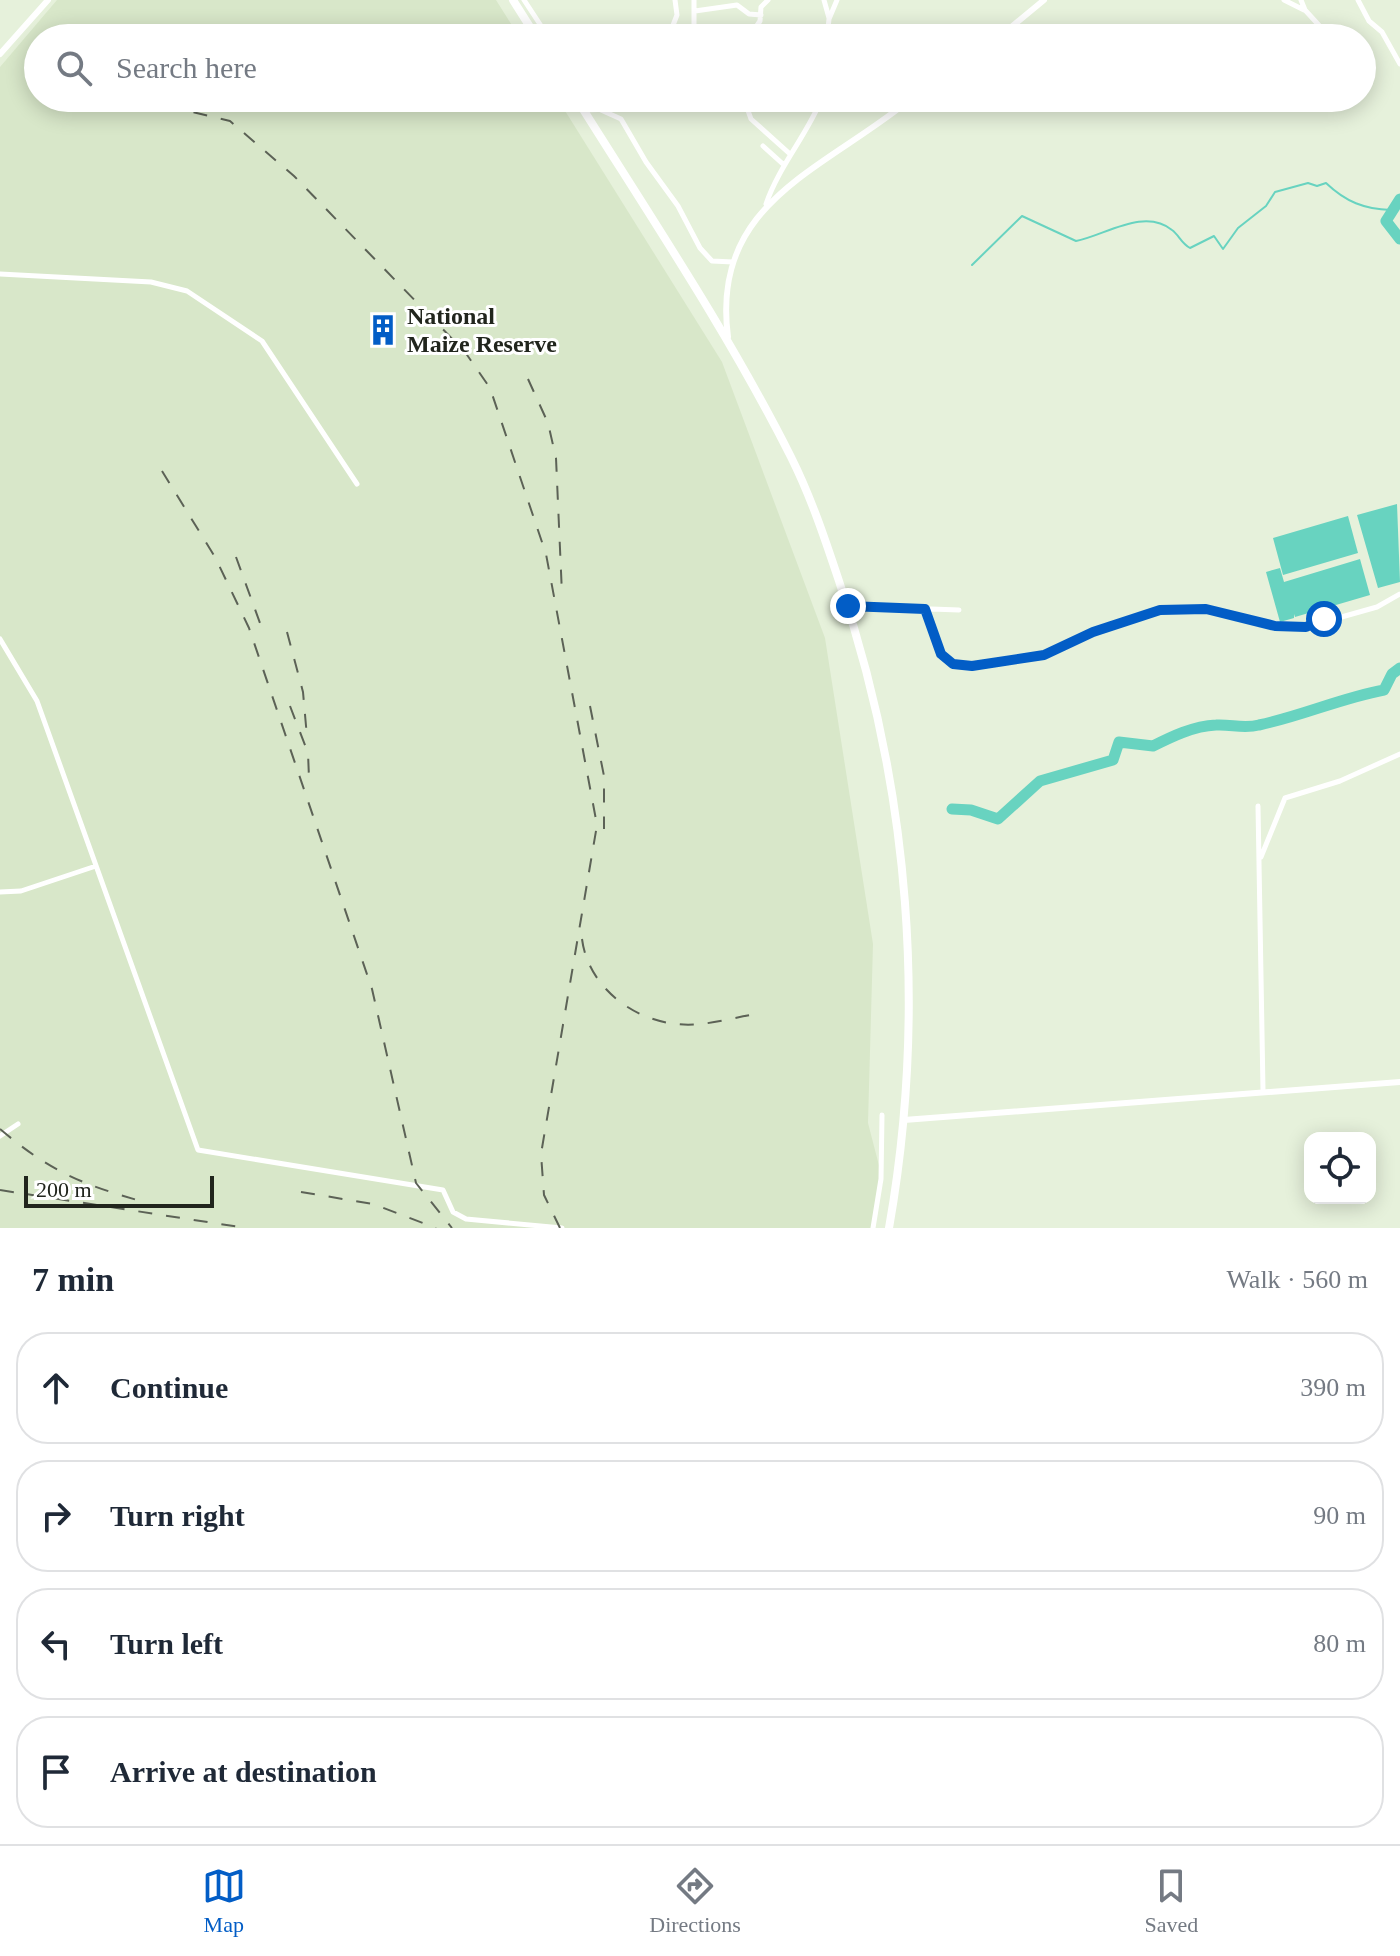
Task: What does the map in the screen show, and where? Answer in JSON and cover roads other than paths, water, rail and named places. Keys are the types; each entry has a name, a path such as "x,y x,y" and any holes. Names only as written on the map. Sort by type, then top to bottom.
{"highway":[{"path":"513,0 528,24"},
{"path":"584,112 728,339 812,502 868,672 902,859 910,982 904,1120 889,1228"}],"street":[{"path":"27,24 48,0"},
{"path":"524,0 540,24"},
{"path":"673,24 677,15 675,0"},
{"path":"694,0 695,24"},
{"path":"756,24 761,7 768,0"},
{"path":"824,0 829,19"},
{"path":"828,24 837,0"},
{"path":"1015,24 1044,0"},
{"path":"1284,0 1305,10"},
{"path":"1301,0 1305,10 1318,24"},
{"path":"1358,0 1373,24"},
{"path":"695,11 737,5 749,14 761,15"},
{"path":"0,54 24,27"},
{"path":"1376,27 1400,64"},
{"path":"605,112 621,119 646,162 678,206 700,248 712,261 733,262"},
{"path":"748,112 751,119 790,154"},
{"path":"728,339 724,307 733,262 747,230 766,204 784,165 815,112"},
{"path":"766,204 890,112"},
{"path":"763,146 784,165"},
{"path":"0,274 151,282 187,291 262,341 357,484"},
{"path":"925,609 941,654 953,664 972,666 1044,655 1093,632 1160,610 1206,609 1275,626 1306,627 1377,607 1400,594"},
{"path":"848,606 959,610"},
{"path":"0,639 37,701 198,1150 443,1190 453,1212 466,1219 562,1228"},
{"path":"1259,860 1285,798 1340,781 1400,754"},
{"path":"1258,806 1263,1090"},
{"path":"0,892 21,891 96,866"},
{"path":"904,1120 1263,1090 1400,1082"},
{"path":"873,1228 881,1179 882,1115"},
{"path":"0,1136 18,1124"}],"water":[{"path":"1397,504 1400,582 1378,588 1357,515"},
{"path":"1348,516 1358,553 1283,575 1273,538"},
{"path":"1360,559 1370,595 1295,617 1294,614 1294,618 1280,622 1266,572 1280,568 1284,582"}],"waterway":[{"path":"972,265 1022,216 1076,241 1124,225 1149,221 1172,230 1190,248 1214,236 1223,249 1238,228 1266,206 1275,192 1308,183 1317,186 1326,183 1356,203 1391,210"},
{"path":"1400,199 1386,221 1400,239"},
{"path":"952,809 971,810 998,819 1040,781 1113,760 1119,742 1153,746 1199,727 1253,726 1275,721 1384,690 1392,674 1400,668"}],"railway":[{"path":"193,112 230,121 294,176 465,352 490,388 546,554 597,825 541,1154 544,1195 560,1228"},
{"path":"528,379 548,423 556,458 562,594"},
{"path":"162,471 215,557 249,628 372,989 416,1183 452,1228"},
{"path":"236,557 264,634"},
{"path":"287,632 303,692 307,737"},
{"path":"290,706 308,753 309,778"},
{"path":"590,706 604,776 604,829"},
{"path":"582,939 593,972 603,985 615,998 644,1016 686,1025 751,1015"},
{"path":"0,1129 35,1156 68,1175 144,1202"},
{"path":"0,1190 246,1228"},
{"path":"301,1192 373,1204 436,1228"}],"place":[{"name":"National Maize Reserve","path":"383,330"}]}
